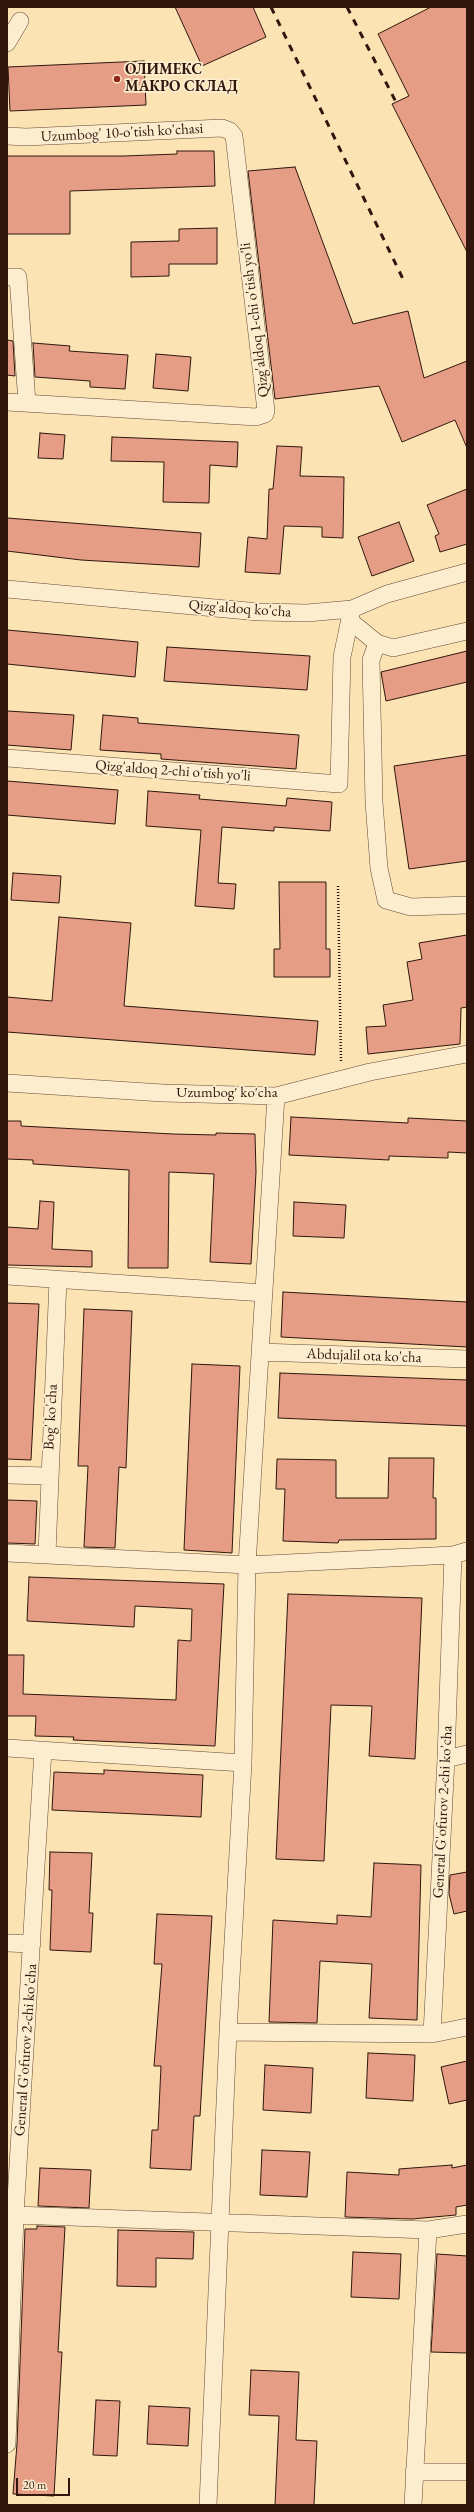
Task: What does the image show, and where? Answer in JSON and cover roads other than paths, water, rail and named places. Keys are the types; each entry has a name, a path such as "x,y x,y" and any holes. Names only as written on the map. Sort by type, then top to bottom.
{"street":[{"path":"7,43 20,21"},
{"name":"Uzumbog' 10-o'tish ko'chasi","path":"7,136 26,137 222,128 230,131 234,136"},
{"name":"Qizg'aldoq 1-chi o'tish yo'li","path":"7,402 256,417 265,414 234,136"},
{"path":"7,277 18,277 27,403"},
{"name":"Qizg'aldoq ko'cha","path":"7,589 259,612 351,615 387,594 467,572"},
{"path":"351,615 377,644 393,648 467,630"},
{"name":"Qizg'aldoq 2-chi o'tish yo'li","path":"7,758 339,784 342,657 351,615"},
{"path":"377,644 371,660 374,802 379,868 386,900 410,907 467,905"},
{"name":"Uzumbog' ko'cha","path":"7,1083 163,1093 276,1096 341,1080 467,1054"},
{"path":"208,2505 228,2032 243,1763 248,1565 276,1096"},
{"path":"7,1276 264,1293"},
{"name":"Bog' ko'cha","path":"47,1554 58,1279"},
{"name":"Abdujalil ota ko'cha","path":"260,1352 467,1359"},
{"path":"7,1475 49,1476"},
{"path":"7,1553 248,1565 460,1553"},
{"name":"General G'ofurov 2-chi ko'cha","path":"432,2034 446,1759 460,1553"},
{"path":"7,1748 243,1763"},
{"name":"General G'ofurov 2-chi ko'cha","path":"7,2444 15,2215 43,1750"},
{"path":"446,1759 467,1754"},
{"name":"General G'ofurov 2-chi ko'cha","path":"7,1943 32,1944"},
{"path":"228,2032 432,2034 467,2027"},
{"path":"15,2215 220,2221 428,2230 467,2224"},
{"path":"413,2505 428,2230"},
{"path":"414,2472 467,2472"}],"railway":[{"path":"271,7 403,279"},
{"path":"347,7 396,102"}],"place":[{"name":"ОЛИМЕКС МАКРО СКЛАД","path":"117,79"}]}
